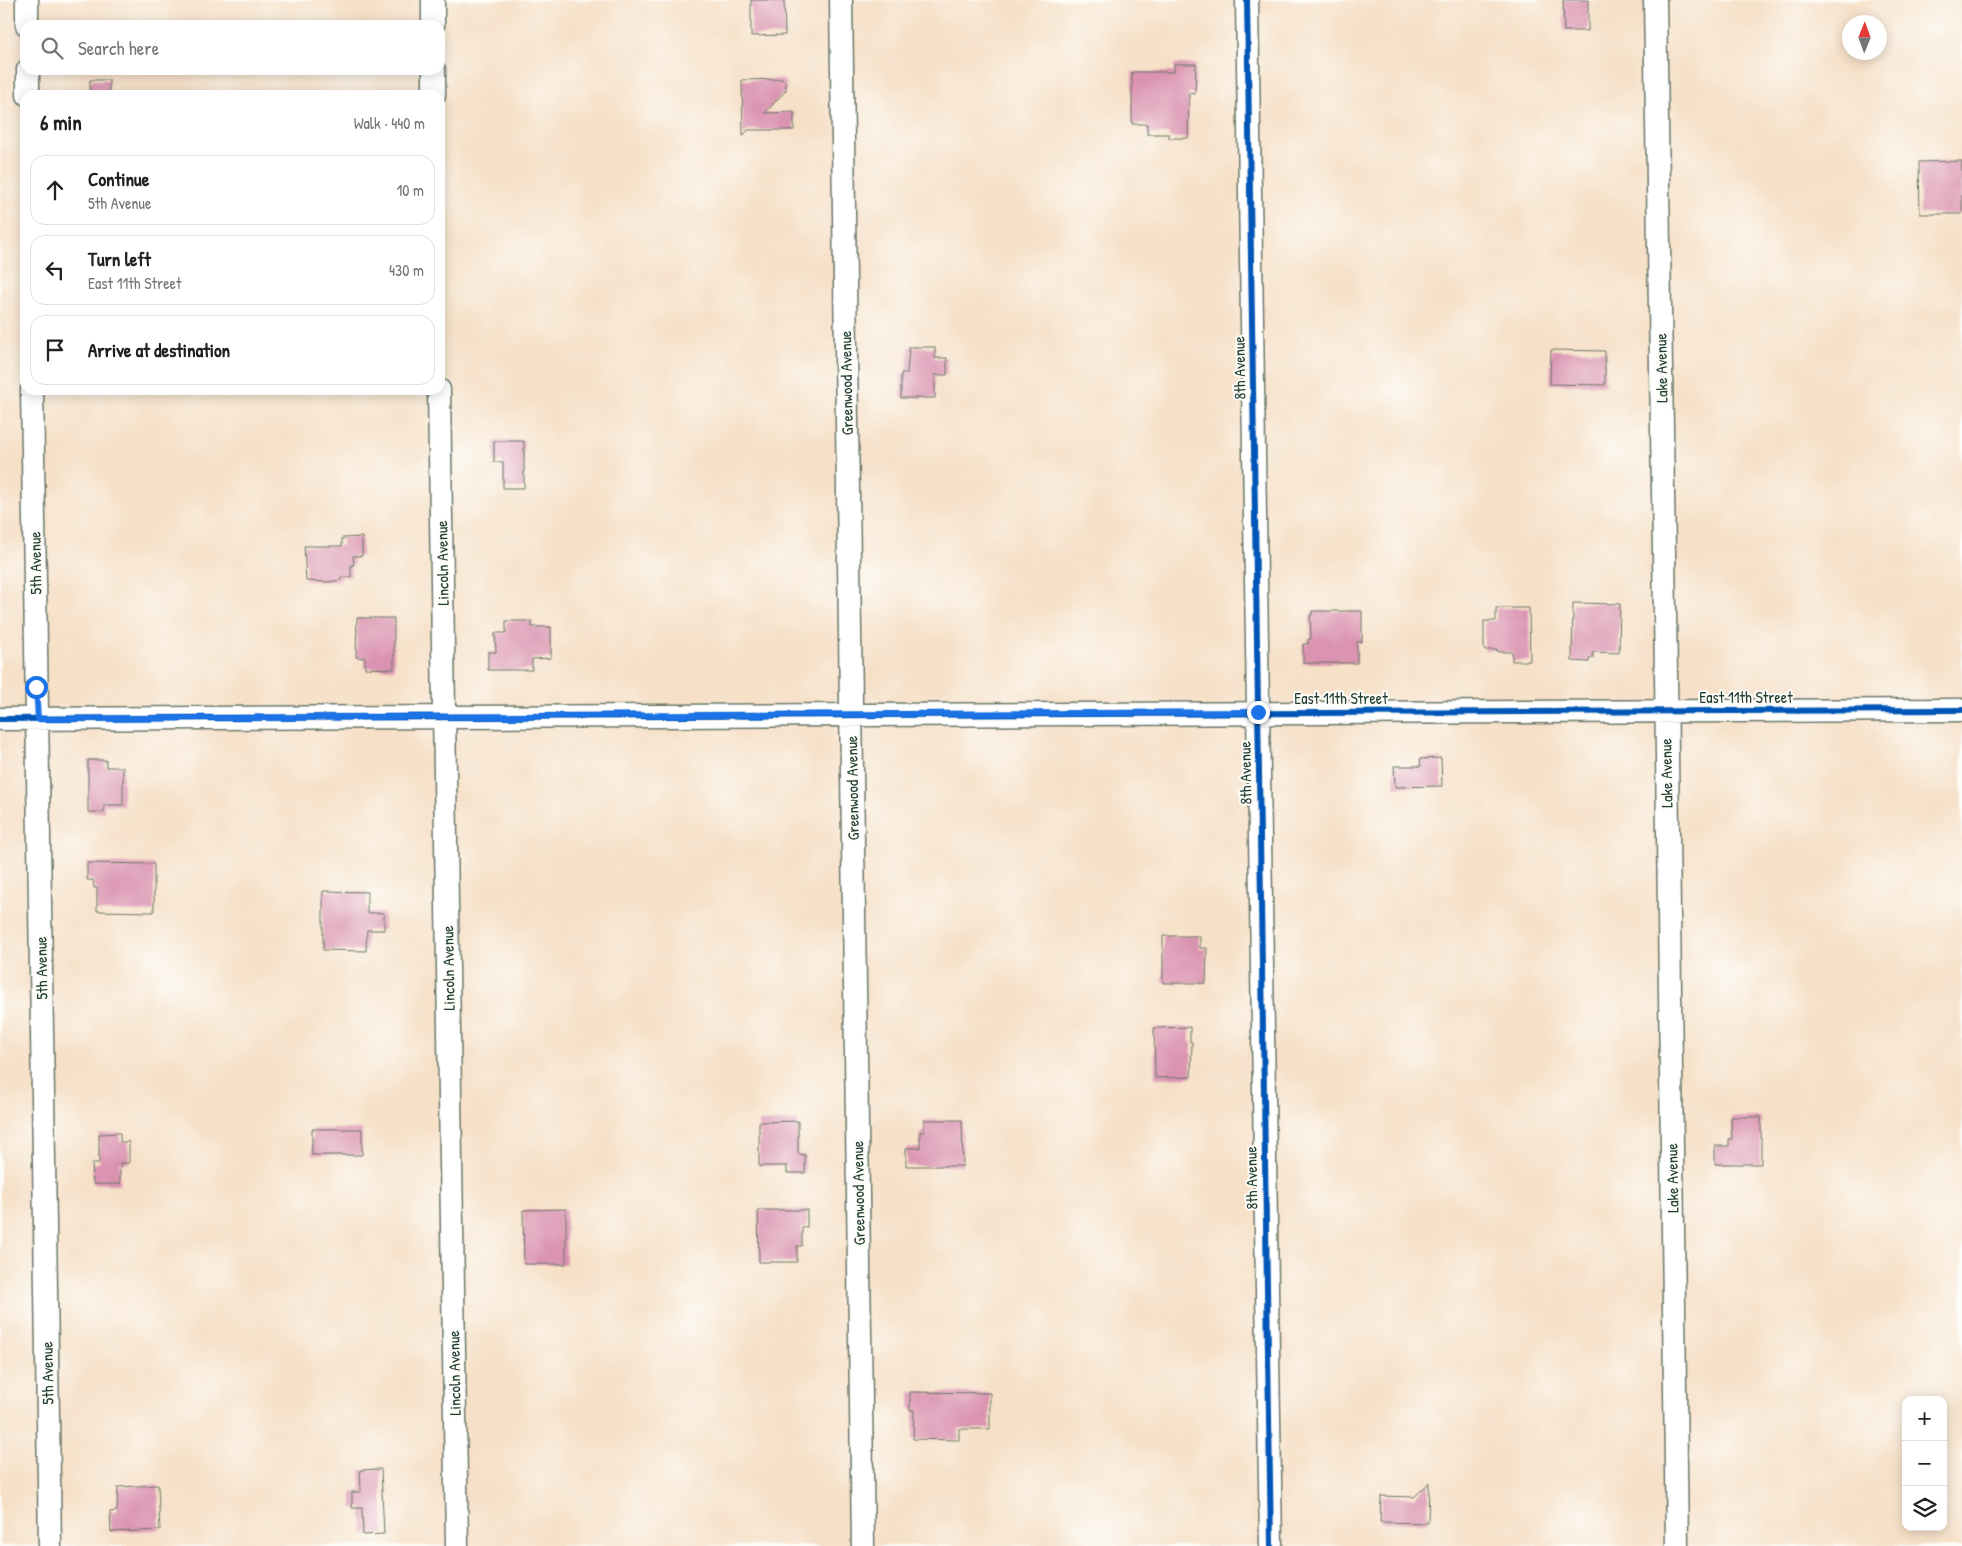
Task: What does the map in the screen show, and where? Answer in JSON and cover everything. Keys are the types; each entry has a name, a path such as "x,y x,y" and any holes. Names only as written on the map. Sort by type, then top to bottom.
{"street":[{"path":"27,0 27,20"},
{"path":"433,0 433,20"},
{"name":"Greenwood Avenue","path":"840,0 863,1546"},
{"name":"8th Avenue","path":"1247,0 1270,1546"},
{"name":"Lake Avenue","path":"1654,0 1677,1546"},
{"path":"28,75 28,90"},
{"path":"434,75 434,90"},
{"name":"5th Avenue","path":"32,395 50,1546"},
{"name":"Lincoln Avenue","path":"439,395 457,1546"},
{"name":"East 11th Street","path":"0,719 1962,710"}],"building":[{"path":"751,0 784,0 785,35 751,36"},
{"path":"1563,0 1588,0 1588,31 1564,31"},
{"path":"1174,64 1196,64 1195,94 1189,93 1188,138 1169,138 1169,134 1147,134 1147,124 1132,124 1132,72 1174,72"},
{"path":"782,79 786,83 786,90 765,113 794,112 794,130 748,130 743,136 742,80"},
{"path":"90,80 109,80 109,90 90,90"},
{"path":"1962,161 1962,214 1920,214 1919,162"},
{"path":"909,347 935,347 935,358 947,358 947,375 935,375 935,398 901,398 901,373 907,373"},
{"path":"1551,350 1605,351 1605,385 1550,384"},
{"path":"494,441 524,441 524,488 503,488 503,462 494,462"},
{"path":"362,537 362,556 353,556 354,565 351,565 351,577 341,577 341,580 328,582 306,581 304,546 342,546 342,538"},
{"path":"1573,603 1620,604 1619,653 1593,652 1593,658 1590,658 1589,662 1572,661"},
{"path":"1496,608 1529,608 1530,661 1512,661 1512,652 1484,650 1484,621 1496,621"},
{"path":"1312,611 1362,611 1362,642 1357,642 1357,663 1303,663 1303,644 1308,644 1308,639 1311,639 1310,615 1312,615"},
{"path":"357,618 394,618 394,669 365,668 365,658 356,657"},
{"path":"506,621 532,621 532,627 551,627 551,658 532,659 532,670 488,670 488,652 496,652 495,633 506,633"},
{"path":"1441,758 1442,786 1395,787 1394,766 1421,766 1420,759"},
{"path":"88,760 106,760 106,767 123,767 123,805 104,805 104,812 88,812"},
{"path":"87,863 154,864 154,912 97,911 97,888 94,888 93,880 87,880"},
{"path":"323,891 367,892 367,913 384,913 384,930 367,930 366,951 323,950"},
{"path":"1163,936 1200,936 1200,948 1207,948 1206,983 1163,983"},
{"path":"1190,1027 1190,1042 1192,1042 1191,1077 1155,1078 1154,1028"},
{"path":"1731,1117 1761,1117 1761,1164 1715,1164 1715,1146 1729,1146 1729,1139 1732,1139"},
{"path":"924,1120 962,1120 963,1166 906,1166 906,1148 920,1148 920,1132 924,1132"},
{"path":"798,1121 798,1154 805,1155 805,1173 787,1173 787,1166 759,1166 759,1122"},
{"path":"312,1129 362,1129 362,1155 312,1155"},
{"path":"120,1133 120,1142 129,1142 129,1163 120,1163 120,1184 93,1184 92,1163 99,1163 99,1134"},
{"path":"566,1209 566,1264 524,1264 523,1210"},
{"path":"758,1210 807,1210 807,1227 802,1227 802,1246 797,1246 797,1262 759,1262"},
{"path":"910,1392 990,1393 990,1429 959,1429 959,1440 913,1439 914,1410 910,1410"},
{"path":"381,1469 384,1534 363,1535 362,1508 352,1508 352,1492 361,1492 360,1470"},
{"path":"1429,1483 1428,1523 1380,1522 1381,1496 1414,1497"},
{"path":"158,1485 160,1530 111,1532 110,1512 117,1511 118,1487"}],"cycle path":[{"path":"1247,0 1271,1546"},
{"path":"0,719 1962,710"}],"route":[{"path":"36,687 38,719 1258,712"}]}
